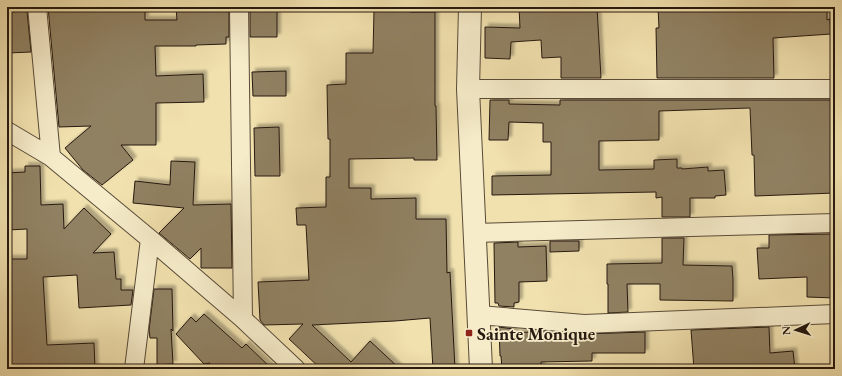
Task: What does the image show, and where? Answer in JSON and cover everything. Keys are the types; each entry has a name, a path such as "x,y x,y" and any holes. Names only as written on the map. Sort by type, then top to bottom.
{"street":[{"path":"37,7 51,157"},
{"path":"239,7 243,319"},
{"path":"470,7 468,89 481,369"},
{"path":"468,89 835,89"},
{"path":"7,131 51,157 243,319 296,369"},
{"path":"474,233 835,224"},
{"path":"134,369 150,239"},
{"path":"479,315 584,324 835,314"}],"building":[{"path":"48,7 145,8 145,20 177,20 176,8 229,7 229,37 226,37 226,44 155,46 156,76 203,74 204,102 156,103 156,145 121,145 133,160 102,185 83,170 65,148 91,126 59,127"},
{"path":"250,7 277,7 277,37 250,37"},
{"path":"519,7 597,7 601,78 561,78 561,57 542,58 541,40 511,42 510,59 485,58 485,27 520,28"},
{"path":"658,7 827,7 827,20 830,19 831,34 773,38 774,78 657,78 656,28 659,28"},
{"path":"374,10 435,12 435,106 437,160 414,160 414,158 349,159 349,188 371,188 371,199 416,198 416,219 446,219 447,273 450,272 455,369 433,369 430,318 312,325 351,362 370,341 400,369 321,369 289,339 303,324 264,325 260,320 258,282 309,280 306,225 297,225 296,208 326,207 326,177 330,177 330,139 328,139 327,85 346,84 346,53 373,53"},
{"path":"27,11 31,52 7,53 7,12"},
{"path":"286,71 286,96 253,96 252,72"},
{"path":"490,100 509,100 509,104 560,105 560,100 835,100 835,193 755,196 754,155 752,155 750,108 659,111 659,140 599,141 599,170 654,169 654,160 677,159 677,168 708,167 708,171 724,170 726,195 715,196 715,198 690,198 690,217 662,217 662,197 656,198 656,192 492,195 492,176 551,175 551,142 543,142 543,123 509,122 508,140 489,140"},
{"path":"279,127 280,176 255,176 254,128"},
{"path":"171,161 195,162 193,205 231,204 232,268 201,268 201,248 190,259 159,233 184,208 133,203 135,181 170,185"},
{"path":"25,166 40,166 41,205 63,204 64,229 84,208 111,234 93,253 114,252 116,279 121,279 121,290 133,290 131,305 79,308 77,275 43,277 47,345 94,343 95,369 27,369 26,367 7,368 7,345 9,345 7,259 27,259 27,229 8,230 7,173 25,172"},
{"path":"835,234 835,298 807,297 807,277 759,279 757,248 769,248 769,235"},
{"path":"662,238 684,238 683,265 732,266 733,301 660,300 660,284 627,284 628,312 608,313 607,264 662,263"},
{"path":"550,241 579,241 579,251 550,252"},
{"path":"518,242 518,247 546,246 547,281 519,282 519,302 514,303 514,307 499,306 498,303 495,303 494,243"},
{"path":"154,289 172,289 173,331 171,329 173,364 157,365 157,338 150,338 149,330"},
{"path":"204,314 242,348 246,344 272,369 205,369 210,363 204,364 176,334 191,317 196,322"},
{"path":"499,327 514,329 515,333 544,331 584,334 645,332 645,353 592,353 592,361 541,362 541,369 502,369"},
{"path":"769,327 770,353 793,351 795,369 694,369 691,330"}],"place":[{"name":"Sainte Monique","path":"469,333"}]}
